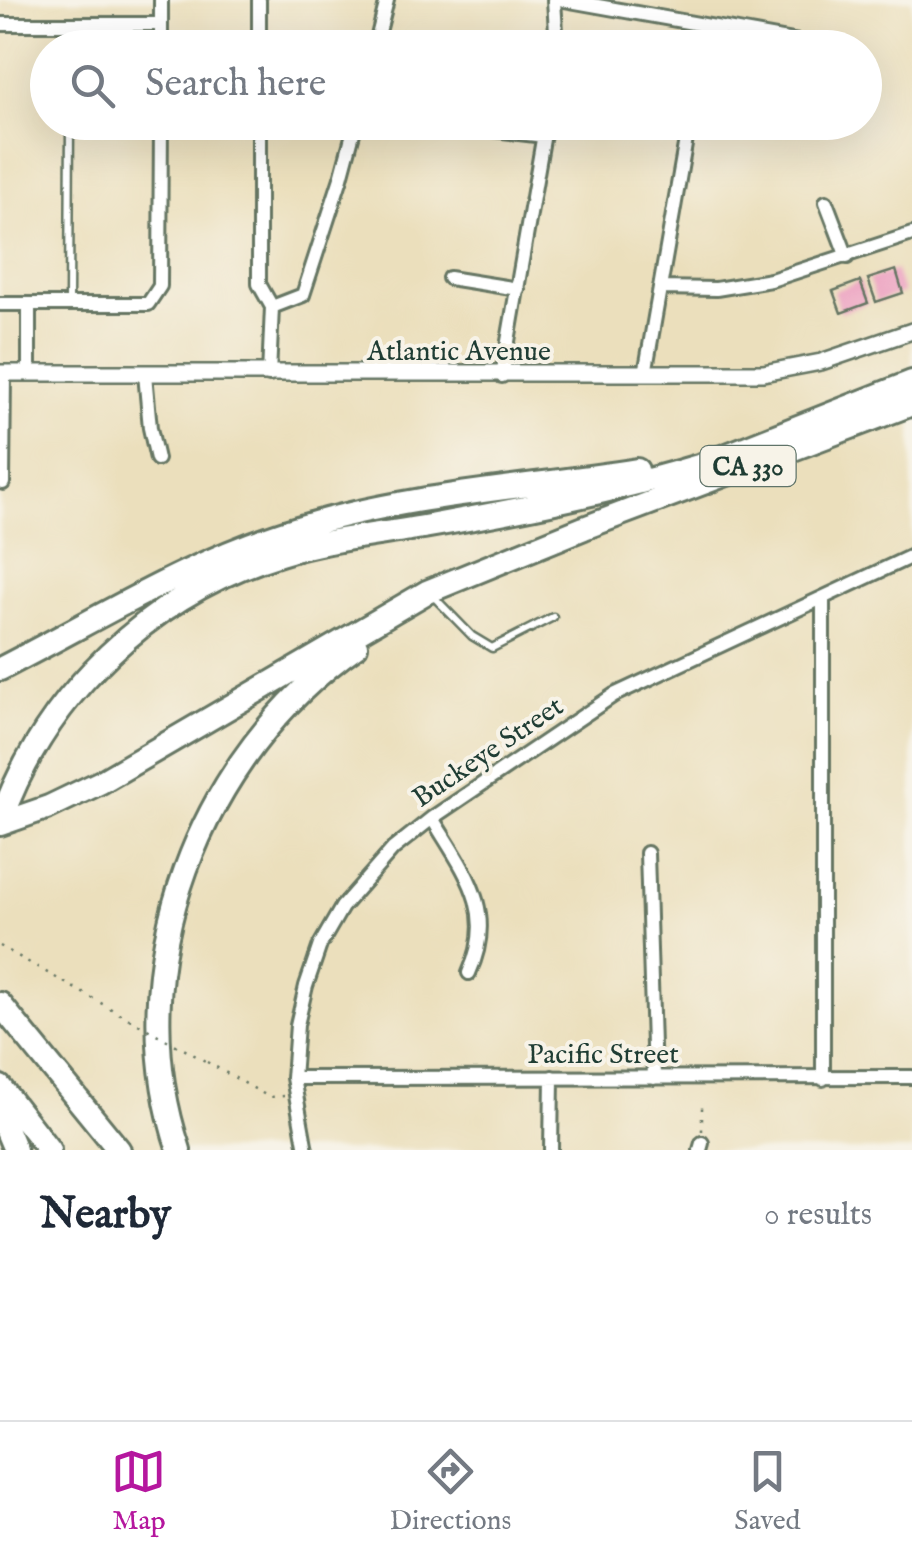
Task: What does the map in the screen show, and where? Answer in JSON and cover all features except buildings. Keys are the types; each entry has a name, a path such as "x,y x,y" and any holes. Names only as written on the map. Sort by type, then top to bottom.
{"highway":[{"path":"0,669 147,589 226,553 300,527 421,498 592,477 700,458 912,382"},
{"path":"0,823 12,791 43,734 106,657 185,596 237,570 280,554 336,541 532,507 669,475 912,382"},
{"name":"CA 330","path":"433,595 497,564 912,404"},
{"path":"0,823 49,807 101,782 360,629 433,595"},
{"path":"180,1150 165,1089 162,981 173,911 203,824 240,760 290,700 355,647 433,595"},
{"path":"0,1004 119,1150"},
{"path":"0,1088 48,1150"},
{"path":"0,1114 15,1150"}],"street":[{"path":"162,0 162,30"},
{"path":"259,0 259,30"},
{"path":"380,30 387,0"},
{"path":"554,0 556,30"},
{"path":"564,0 718,30"},
{"path":"0,24 162,24"},
{"path":"0,304 148,304 160,286 161,140"},
{"path":"259,140 259,284 272,307 269,375"},
{"path":"272,307 303,296 352,140"},
{"path":"502,376 542,140"},
{"path":"646,374 686,140"},
{"path":"826,202 847,257"},
{"path":"660,288 716,289 771,280 912,234"},
{"path":"449,278 518,290"},
{"path":"28,374 29,304"},
{"name":"Atlantic Avenue","path":"2,373 763,373 792,369 912,331"},
{"path":"2,373 3,482"},
{"path":"145,374 157,459"},
{"name":"Buckeye Street","path":"306,1150 293,1078 297,1025 306,986 331,924 372,869 432,818 614,695 912,556"},
{"path":"823,599 824,1079"},
{"path":"432,818 470,880 480,910 480,950 469,974"},
{"path":"647,853 654,1078"},
{"name":"Pacific Street","path":"293,1078 912,1076"},
{"path":"552,1077 552,1150"}],"lane":[{"path":"70,24 70,30"},
{"path":"69,304 70,140"},
{"path":"433,595 472,636 492,648 554,617"}],"path":[{"path":"0,946 269,1097 279,1096"},
{"path":"701,1146 702,1102"}]}
